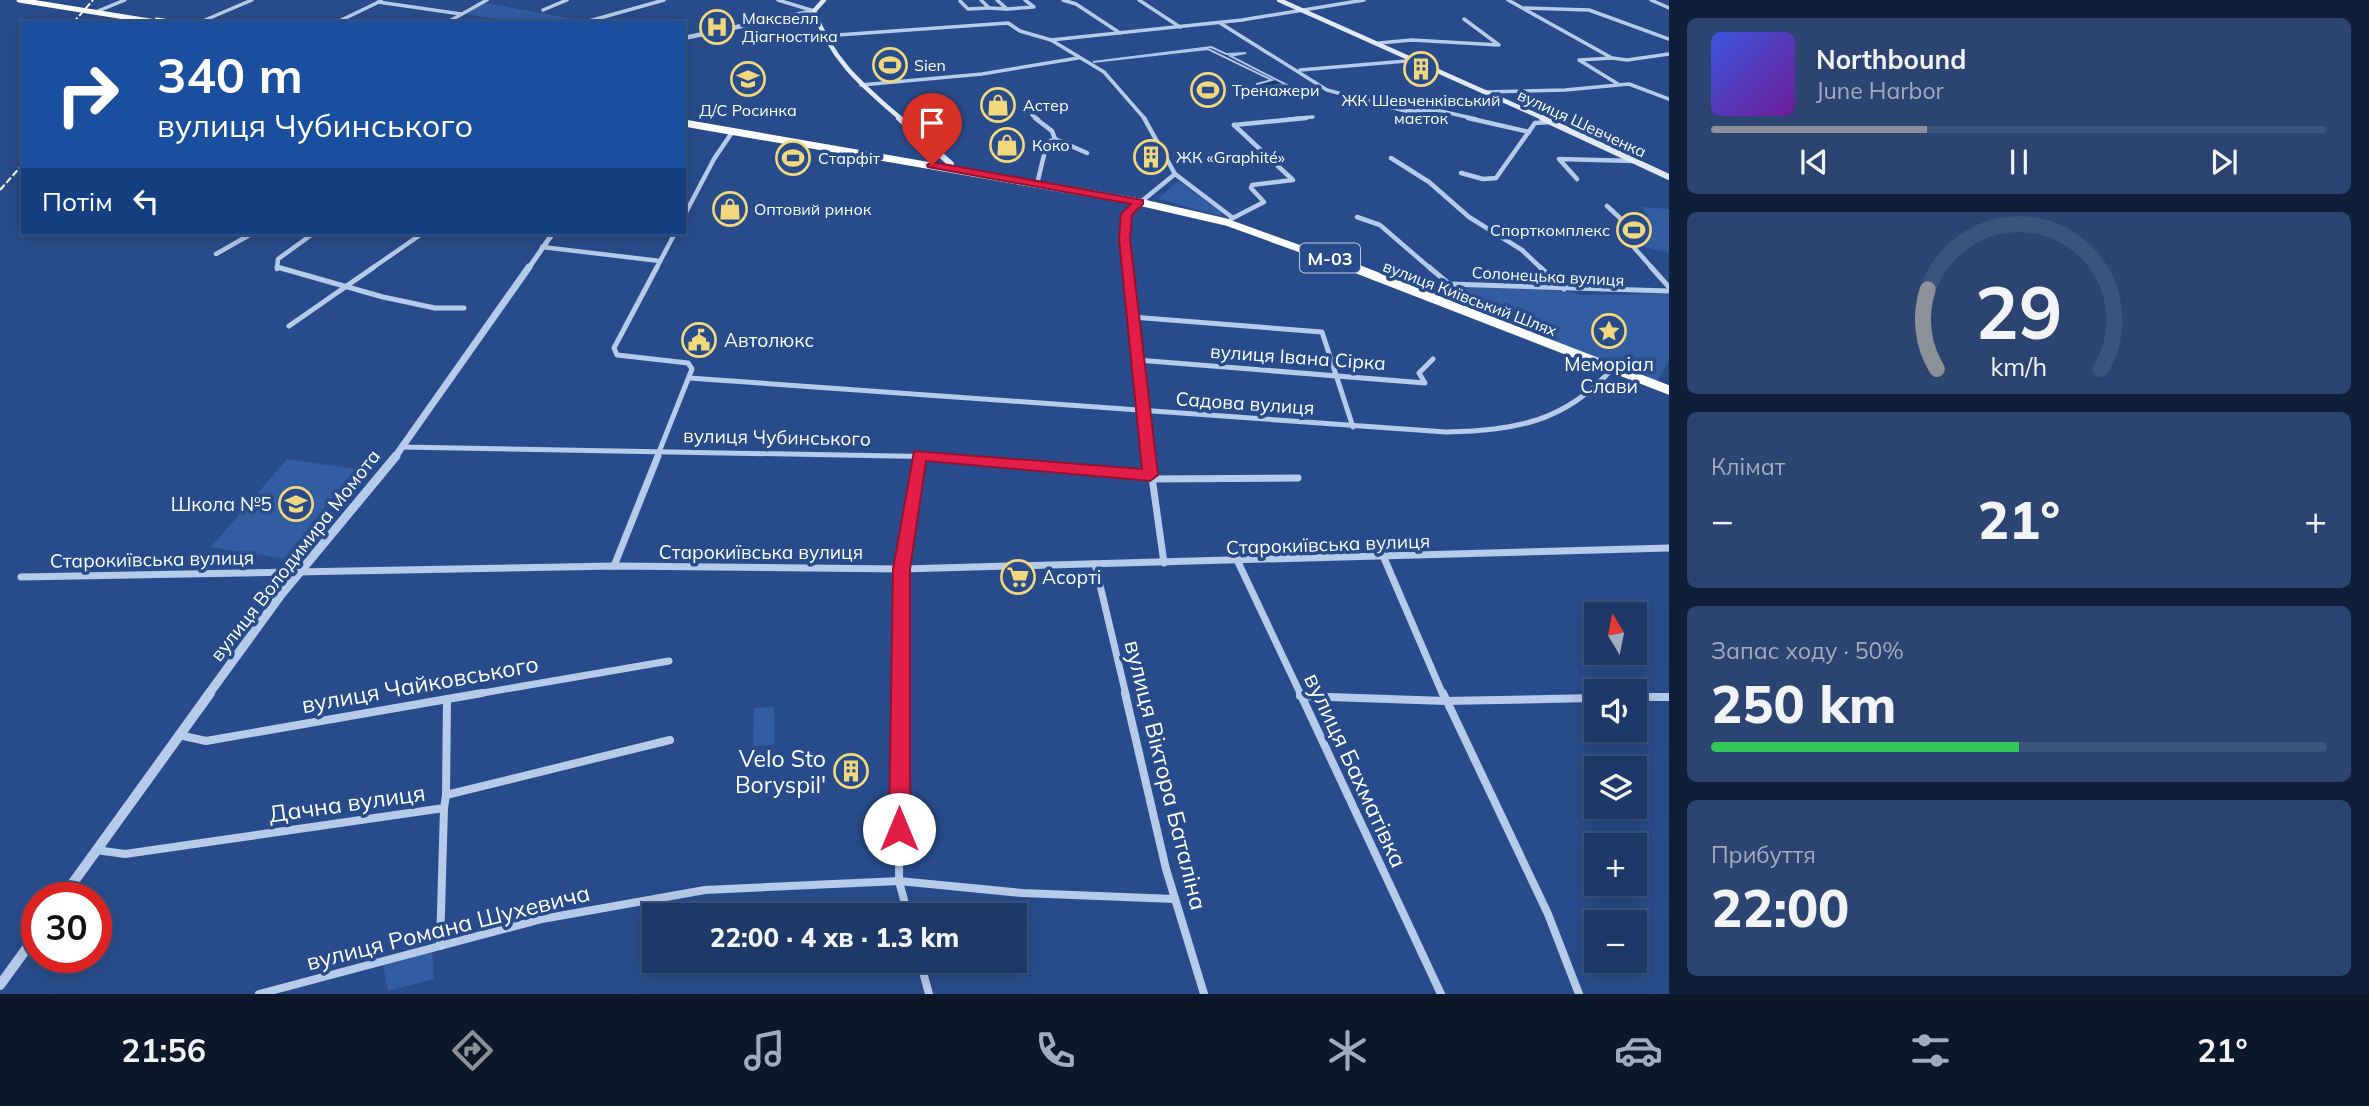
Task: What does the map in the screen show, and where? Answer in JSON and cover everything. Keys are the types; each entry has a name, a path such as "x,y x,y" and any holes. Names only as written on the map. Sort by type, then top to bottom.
{"highway":[{"path":"19,0 164,21"},
{"path":"35,1 150,21"},
{"name":"вулиця Київський Шлях","path":"686,123 950,168 1229,220 1669,390"}],"main road":[{"path":"824,0 814,11 823,36 848,73 951,164 950,168"},
{"name":"вулиця Шевченка","path":"1279,0 1418,60 1669,177"}],"street":[{"path":"98,10 125,0"},
{"path":"203,21 251,0"},
{"path":"339,21 380,1 390,0"},
{"path":"449,21 487,0"},
{"path":"544,10 567,0"},
{"path":"589,21 664,0"},
{"path":"778,0 814,11"},
{"path":"824,0 831,0"},
{"path":"981,0 989,8"},
{"path":"997,0 1007,9"},
{"path":"960,1 968,9 1034,7 1025,0"},
{"path":"1063,0 1076,4 1120,33"},
{"path":"1139,0 1180,27"},
{"path":"1051,40 1219,23 1364,0"},
{"path":"1508,0 1613,59"},
{"path":"1651,0 1669,8"},
{"path":"346,21 380,1 461,14"},
{"path":"1523,9 1589,10 1669,39"},
{"path":"686,38 814,11"},
{"path":"1379,43 1412,40 1499,45 1465,20"},
{"path":"823,36 1008,23 1020,31 1051,40 1104,72 1127,96 1155,135 1175,174 1229,220 1264,202 1251,188 1252,185 1293,180 1234,125 1313,117"},
{"path":"1219,23 1327,90 1400,110 1436,110 1529,132"},
{"path":"1669,54 1579,60 1618,85 1637,85 1669,99"},
{"path":"861,85 982,74 1079,58"},
{"path":"1298,70 1418,60"},
{"name":"вулиця Шевченка","path":"1484,92 1565,90 1618,85"},
{"path":"1032,114 1052,131 1055,139 1087,153"},
{"path":"1461,173 1483,179 1496,178 1535,123 1551,122"},
{"path":"686,212 733,131"},
{"path":"1037,184 1047,143 1055,139"},
{"path":"1391,158 1429,182 1469,217 1522,250 1564,289"},
{"path":"1577,179 1559,159 1634,161"},
{"path":"1164,563 1142,412 1125,232 1126,214 1167,184 1175,174"},
{"path":"1607,206 1620,218 1630,243 1669,289"},
{"path":"1357,217 1380,225 1449,284"},
{"path":"216,254 249,235"},
{"path":"311,235 278,259 277,269 345,289 435,308 464,308"},
{"path":"289,326 420,235"},
{"name":"вулиця Володимира Момота","path":"73,882 301,571 402,447 551,235"},
{"path":"614,566 692,369 688,363 617,355 614,348 674,235"},
{"path":"542,247 660,261"},
{"name":"Солонецька вулиця","path":"1431,298 1449,284 1564,289 1669,289"},
{"path":"1132,317 1322,332 1353,427"},
{"name":"вулиця Івана Сірка","path":"1137,360 1425,383 1419,373 1433,359"},
{"name":"Садова вулиця","path":"689,378 1353,427 1469,432 1539,422 1567,411 1603,385 1612,369"},
{"name":"вулиця Чубинського","path":"402,447 920,455 1151,477 1298,478"},
{"path":"905,903 899,881 902,569 920,455"},
{"name":"Старокиївська вулиця","path":"21,577 614,566 902,569 1238,562 1669,548"},
{"path":"1384,558 1446,701 1537,889 1579,994"},
{"name":"вулиця Бахматівка","path":"1238,562 1441,994"},
{"name":"вулиця Віктора Баталіна","path":"1095,565 1175,899 1204,994"},
{"name":"вулиця Чайковського","path":"179,735 206,741 669,661"},
{"path":"1300,696 1446,701 1584,698"},
{"path":"1647,698 1669,697"},
{"path":"446,794 447,699"},
{"name":"Дачна вулиця","path":"96,850 125,854 444,808 446,794 670,740"},
{"path":"440,946 444,808"},
{"name":"вулиця Романа Шухевича","path":"259,994 542,919 705,890 899,881 1022,893 1175,899"},
{"path":"0,985 21,955"},
{"path":"923,973 929,994"}],"shaded area":[{"path":"485,3 585,21 510,21 466,14"},
{"path":"1211,47 1226,54 1246,53 1230,56 1287,85 1258,87 1257,84 1272,80 1208,49 1093,62"},
{"path":"1178,181 1221,212 1222,216 1158,199"},
{"name":"Спорткомплекс","path":"1641,207 1669,209 1669,252 1634,245 1624,219 1625,216 1648,216"},
{"path":"1452,286 1566,291 1582,295 1669,294 1669,361 1657,382 1445,298"},
{"path":"287,459 355,469 284,559 211,547"},
{"path":"774,707 774,745 753,746 754,708"},
{"path":"432,951 434,979 388,991 383,965"}],"railway":[{"path":"75,21 93,0"},
{"path":"0,190 21,166"}],"place":[{"name":"Максвелл Діагностика","path":"717,27"},
{"name":"Sien","path":"890,65"},
{"name":"ЖК Шевченківський маєток","path":"1421,69"},
{"name":"Д/С Росинка","path":"748,79"},
{"name":"Тренажери","path":"1208,90"},
{"name":"Астер","path":"998,105"},
{"name":"Коко","path":"1007,145"},
{"name":"ЖК «Graphité»","path":"1151,157"},
{"name":"Старфіт","path":"793,158"},
{"name":"Оптовий ринок","path":"730,209"},
{"name":"Спорткомплекс","path":"1634,230"},
{"name":"Mеморіал Слави","path":"1609,331"},
{"name":"Автолюкс","path":"699,340"},
{"name":"Школа №5","path":"296,504"},
{"name":"Асорті","path":"1018,577"},
{"name":"Velo Sto Boryspil'","path":"851,771"}],"route":[{"path":"899,829 902,569 920,455 1150,475 1125,239 1126,214 1139,202 932,165"}]}
